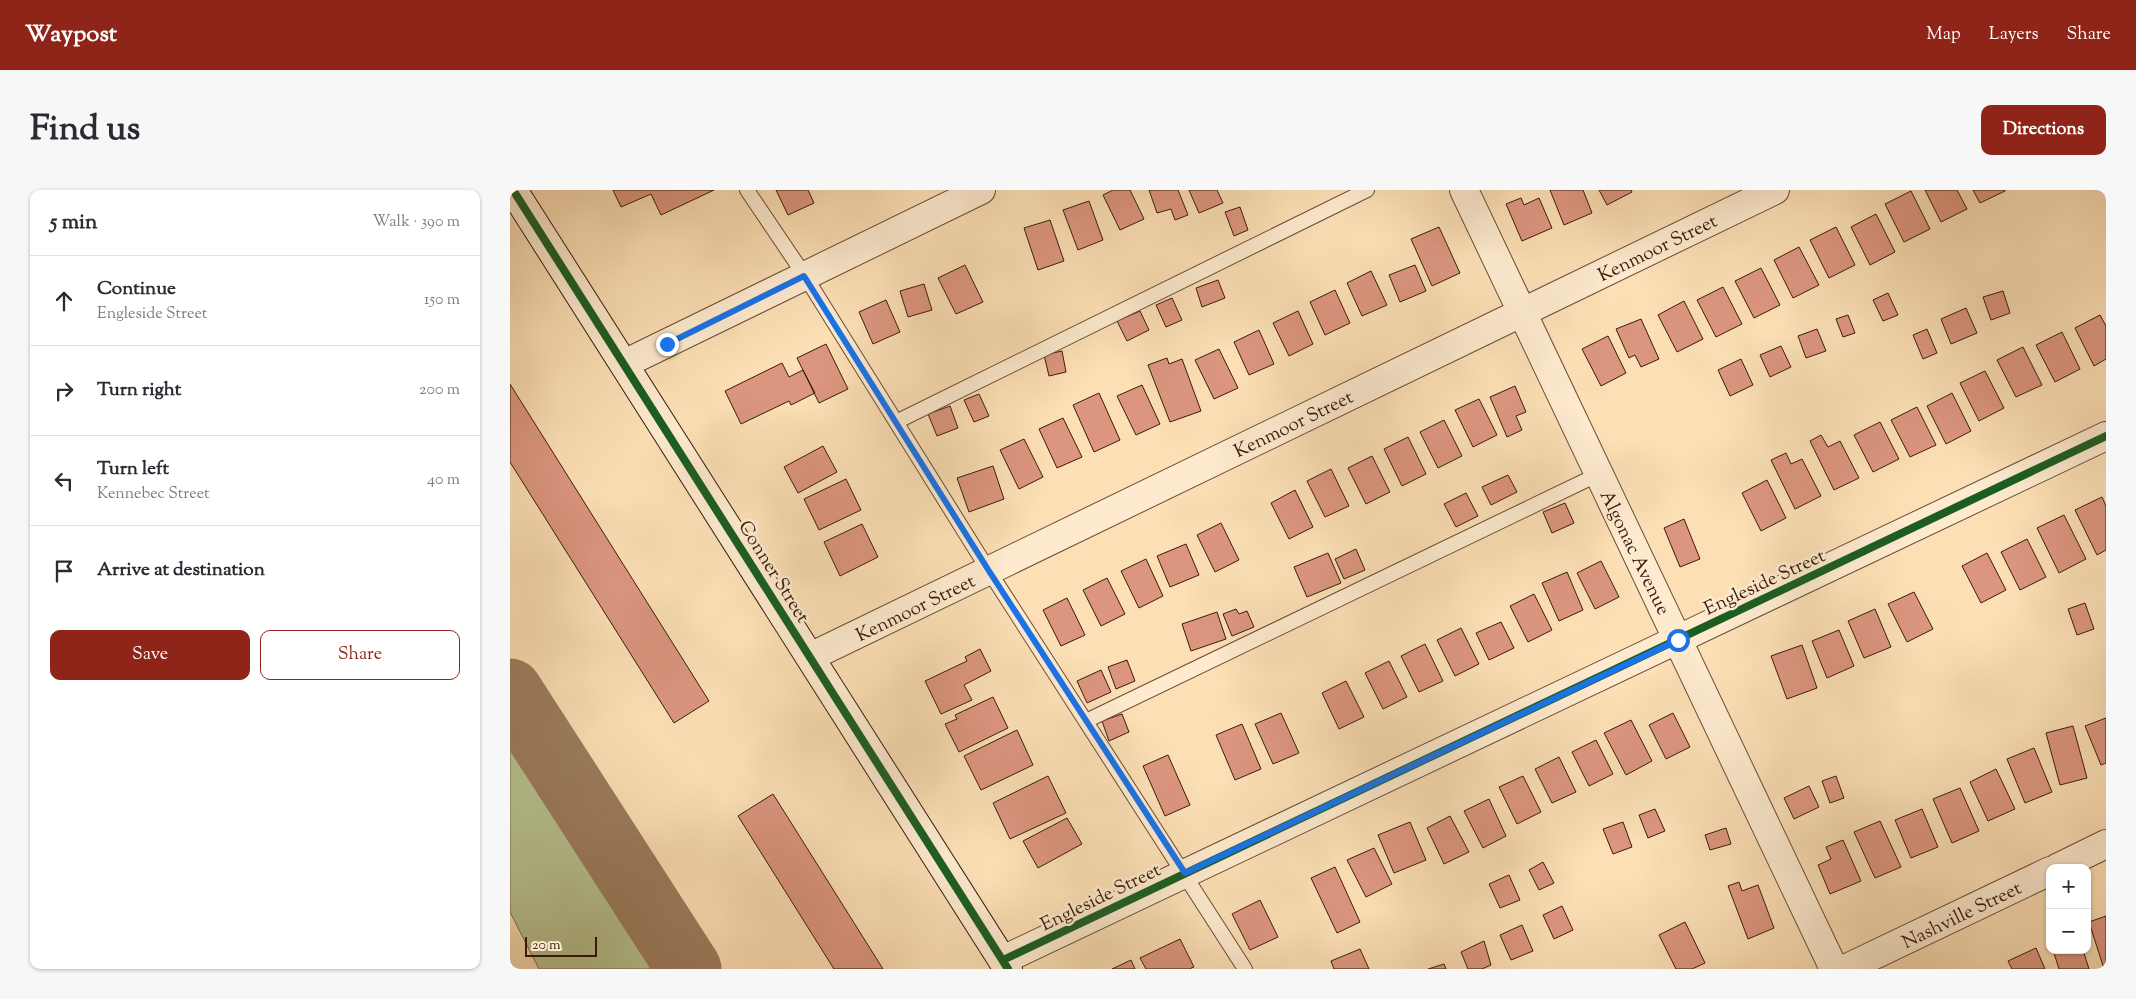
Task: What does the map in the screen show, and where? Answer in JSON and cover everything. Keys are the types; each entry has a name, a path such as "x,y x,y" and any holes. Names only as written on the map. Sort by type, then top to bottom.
{"street":[{"name":"Conner Street","path":"514,190 1005,965"},
{"path":"624,364 981,190"},
{"name":"Algonac Avenue","path":"1464,190 1834,969"},
{"name":"Kenmoor Street","path":"810,657 1775,190"},
{"name":"Engleside Street","path":"1005,965 1185,873 2106,436"},
{"path":"2065,864 2106,844"},
{"name":"Nashville Street","path":"1845,969 2046,873"}],"lane":[{"path":"747,190 804,276 989,571 1245,969"},
{"path":"896,422 1367,190"},
{"path":"1086,721 1599,474"}],"green space":[{"path":"510,735 658,969 539,969 510,912"}],"building":[{"path":"613,190 714,190 661,215 651,194 621,207"},
{"path":"776,190 808,190 814,203 788,215"},
{"path":"1113,190 1130,190 1144,219 1120,230 1103,195"},
{"path":"1149,190 1178,190 1188,215 1175,220 1171,209 1157,213"},
{"path":"1189,190 1217,190 1223,203 1199,213"},
{"path":"1550,190 1583,190 1592,213 1564,225"},
{"path":"1599,190 1631,190 1632,192 1607,205"},
{"path":"1925,190 1957,190 1967,209 1941,222"},
{"path":"1973,190 2005,190 2005,191 1980,203"},
{"path":"1911,191 1930,229 1904,242 1885,204"},
{"path":"1521,198 1524,205 1539,198 1552,228 1522,241 1506,204"},
{"path":"1089,201 1103,240 1078,250 1063,210"},
{"path":"1240,207 1248,230 1234,236 1225,212"},
{"path":"1876,214 1895,252 1870,265 1851,227"},
{"path":"1050,220 1064,261 1038,270 1024,228"},
{"path":"1439,227 1460,273 1432,286 1411,239"},
{"path":"1836,227 1855,265 1829,278 1810,240"},
{"path":"1799,247 1819,285 1793,298 1774,260"},
{"path":"965,265 983,302 956,314 938,278"},
{"path":"1415,265 1426,291 1400,302 1389,275"},
{"path":"1761,268 1780,305 1754,318 1735,281"},
{"path":"1371,271 1387,305 1362,316 1347,283"},
{"path":"1218,280 1225,298 1202,307 1196,288"},
{"path":"924,284 932,310 908,317 900,291"},
{"path":"1723,287 1742,324 1716,337 1697,300"},
{"path":"1335,290 1350,323 1325,335 1310,302"},
{"path":"2003,291 2010,313 1991,320 1983,297"},
{"path":"1888,293 1898,315 1883,321 1873,300"},
{"path":"1172,298 1182,320 1166,327 1156,305"},
{"path":"886,300 900,332 873,344 859,312"},
{"path":"1684,301 1703,339 1677,352 1658,315"},
{"path":"1966,308 1977,333 1951,344 1941,319"},
{"path":"1140,311 1149,330 1127,341 1117,321"},
{"path":"1298,311 1313,344 1289,356 1273,323"},
{"path":"1848,315 1855,333 1843,337 1836,319"},
{"path":"2100,315 2106,326 2106,359 2094,366 2075,328"},
{"path":"1641,319 1659,359 1641,367 1635,355 1629,358 1616,329"},
{"path":"1817,329 1826,351 1806,358 1798,336"},
{"path":"1927,329 1937,353 1923,359 1913,335"},
{"path":"1259,330 1274,364 1249,375 1234,342"},
{"path":"2062,332 2080,369 2055,382 2036,345"},
{"path":"1608,336 1626,373 1601,386 1582,349"},
{"path":"826,344 848,389 819,403 797,358"},
{"path":"1781,346 1791,367 1770,377 1760,355"},
{"path":"2023,347 2042,385 2016,397 1997,360"},
{"path":"1219,349 1238,388 1214,399 1195,360"},
{"path":"1062,351 1066,372 1049,376 1044,355"},
{"path":"1167,358 1169,364 1182,359 1201,411 1170,422 1148,365"},
{"path":"1741,359 1753,385 1730,396 1718,370"},
{"path":"782,363 789,377 803,370 815,393 791,405 789,401 741,424 725,391"},
{"path":"1985,371 2004,408 1979,421 1960,383"},
{"path":"510,384 709,701 674,723 510,462"},
{"path":"1142,385 1160,424 1136,435 1117,396"},
{"path":"1515,386 1526,412 1516,416 1522,430 1507,437 1490,397"},
{"path":"1099,393 1120,440 1094,452 1073,405"},
{"path":"1952,393 1971,431 1946,444 1927,406"},
{"path":"979,394 989,416 974,422 964,400"},
{"path":"1479,399 1497,435 1473,447 1455,410"},
{"path":"950,406 958,428 937,436 928,414"},
{"path":"1917,407 1936,445 1910,457 1891,420"},
{"path":"1063,418 1082,457 1057,468 1039,429"},
{"path":"1444,420 1462,456 1438,468 1420,432"},
{"path":"1880,422 1899,459 1873,472 1854,435"},
{"path":"1821,435 1828,447 1840,441 1859,478 1834,490 1810,441"},
{"path":"1408,437 1426,474 1402,486 1384,449"},
{"path":"1024,439 1043,477 1019,489 1000,450"},
{"path":"823,446 837,472 798,493 784,467"},
{"path":"1786,453 1791,464 1802,459 1821,496 1795,509 1771,460"},
{"path":"1372,456 1390,492 1366,504 1348,468"},
{"path":"993,466 1004,499 969,512 957,478"},
{"path":"1331,469 1349,506 1325,517 1307,481"},
{"path":"1508,475 1517,492 1491,505 1482,487"},
{"path":"846,479 861,510 819,530 804,499"},
{"path":"1767,480 1786,518 1761,531 1742,493"},
{"path":"1295,490 1313,527 1289,539 1271,503"},
{"path":"1466,493 1478,516 1456,527 1444,504"},
{"path":"2102,497 2106,506 2106,550 2097,555 2075,510"},
{"path":"1565,503 1574,523 1552,533 1543,512"},
{"path":"2064,515 2086,559 2059,573 2037,528"},
{"path":"1684,519 1700,559 1680,567 1664,528"},
{"path":"1221,523 1239,560 1215,572 1197,535"},
{"path":"862,524 878,557 840,576 824,542"},
{"path":"2027,539 2046,577 2020,590 2001,552"},
{"path":"1186,544 1199,575 1170,587 1157,556"},
{"path":"1356,549 1365,570 1344,579 1335,559"},
{"path":"1328,553 1341,583 1307,597 1294,567"},
{"path":"1987,553 2006,590 1981,603 1962,566"},
{"path":"1146,559 1163,596 1139,608 1121,571"},
{"path":"1601,561 1619,597 1595,609 1577,573"},
{"path":"1567,572 1583,610 1559,621 1542,583"},
{"path":"1107,578 1125,614 1101,626 1083,590"},
{"path":"1914,592 1933,629 1907,642 1888,604"},
{"path":"1534,594 1552,630 1528,642 1510,606"},
{"path":"1067,598 1085,635 1061,646 1043,610"},
{"path":"2085,603 2094,629 2077,635 2068,609"},
{"path":"1236,609 1239,614 1247,611 1254,627 1232,636 1223,614"},
{"path":"1875,609 1891,647 1864,658 1848,621"},
{"path":"1217,612 1226,639 1191,651 1182,624"},
{"path":"1501,622 1514,648 1489,660 1476,633"},
{"path":"1461,628 1479,664 1455,676 1437,640"},
{"path":"1839,630 1854,666 1827,678 1812,641"},
{"path":"1425,644 1443,681 1419,692 1401,656"},
{"path":"1802,645 1817,688 1787,699 1771,656"},
{"path":"980,649 991,671 964,685 972,700 941,714 925,681 967,661 965,657"},
{"path":"1127,660 1135,681 1116,689 1108,667"},
{"path":"1389,661 1407,697 1383,709 1365,673"},
{"path":"1101,670 1111,692 1087,703 1077,681"},
{"path":"1346,681 1364,717 1339,729 1322,693"},
{"path":"993,697 1008,728 959,752 945,724 957,719 955,715"},
{"path":"1281,713 1299,753 1273,764 1255,724"},
{"path":"1673,713 1690,747 1666,759 1649,725"},
{"path":"1122,714 1129,732 1109,741 1102,721"},
{"path":"2106,718 2106,763 2101,765 2085,726"},
{"path":"1631,720 1652,761 1626,775 1604,733"},
{"path":"1242,724 1261,769 1235,780 1216,735"},
{"path":"2073,726 2087,778 2060,785 2046,733"},
{"path":"1017,730 1033,765 981,790 964,756"},
{"path":"1596,740 1613,774 1589,786 1572,752"},
{"path":"2034,748 2052,792 2025,803 2007,759"},
{"path":"1168,755 1190,805 1165,816 1143,766"},
{"path":"1559,757 1576,792 1552,803 1535,769"},
{"path":"1996,769 2015,809 1988,821 1970,782"},
{"path":"1048,776 1066,813 1010,839 993,803"},
{"path":"1523,776 1541,812 1517,824 1499,787"},
{"path":"1836,776 1844,798 1830,803 1822,781"},
{"path":"1809,786 1819,807 1794,819 1784,798"},
{"path":"1960,788 1979,831 1952,843 1933,799"},
{"path":"773,794 883,969 834,969 738,816"},
{"path":"1489,799 1506,836 1483,848 1464,811"},
{"path":"1655,809 1665,831 1648,838 1639,815"},
{"path":"1922,809 1938,847 1911,858 1895,820"},
{"path":"1450,816 1469,852 1444,864 1427,828"},
{"path":"1067,818 1082,844 1038,868 1023,841"},
{"path":"1880,821 1901,867 1875,878 1854,832"},
{"path":"1410,822 1426,860 1394,873 1378,835"},
{"path":"1623,822 1632,847 1613,854 1603,829"},
{"path":"1726,828 1731,844 1710,850 1705,835"},
{"path":"1843,840 1861,881 1830,894 1818,865 1831,859 1826,847"},
{"path":"1374,848 1392,884 1366,897 1347,860"},
{"path":"1543,862 1554,883 1539,890 1529,870"},
{"path":"1335,867 1360,922 1337,933 1311,878"},
{"path":"1509,875 1520,900 1500,908 1489,884"},
{"path":"1739,882 1742,891 1758,885 1774,928 1748,939 1728,886"},
{"path":"1260,900 1278,937 1250,950 1232,914"},
{"path":"1562,906 1573,930 1554,939 1543,915"},
{"path":"2106,916 2106,969 2104,969 2091,928 2091,921"},
{"path":"1685,922 1705,963 1692,969 1676,969 1659,935"},
{"path":"1522,925 1533,951 1511,960 1500,935"},
{"path":"1180,939 1194,967 1189,969 1146,969 1140,958"},
{"path":"1484,941 1491,965 1482,969 1468,969 1461,952"},
{"path":"2036,948 2045,969 2012,969 2008,961"},
{"path":"1360,949 1369,969 1334,969 1331,961"},
{"path":"2054,954 2084,954 2089,969 2059,969"},
{"path":"1131,960 1135,969 1112,969"},
{"path":"1444,964 1446,969 1428,969"}],"taxiway":[{"path":"510,691 689,969"}],"cycle path":[{"path":"513,190 1008,969"},
{"path":"1003,960 2106,436"}],"route":[{"path":"667,344 804,276 989,571 1185,873 1678,640"}]}
